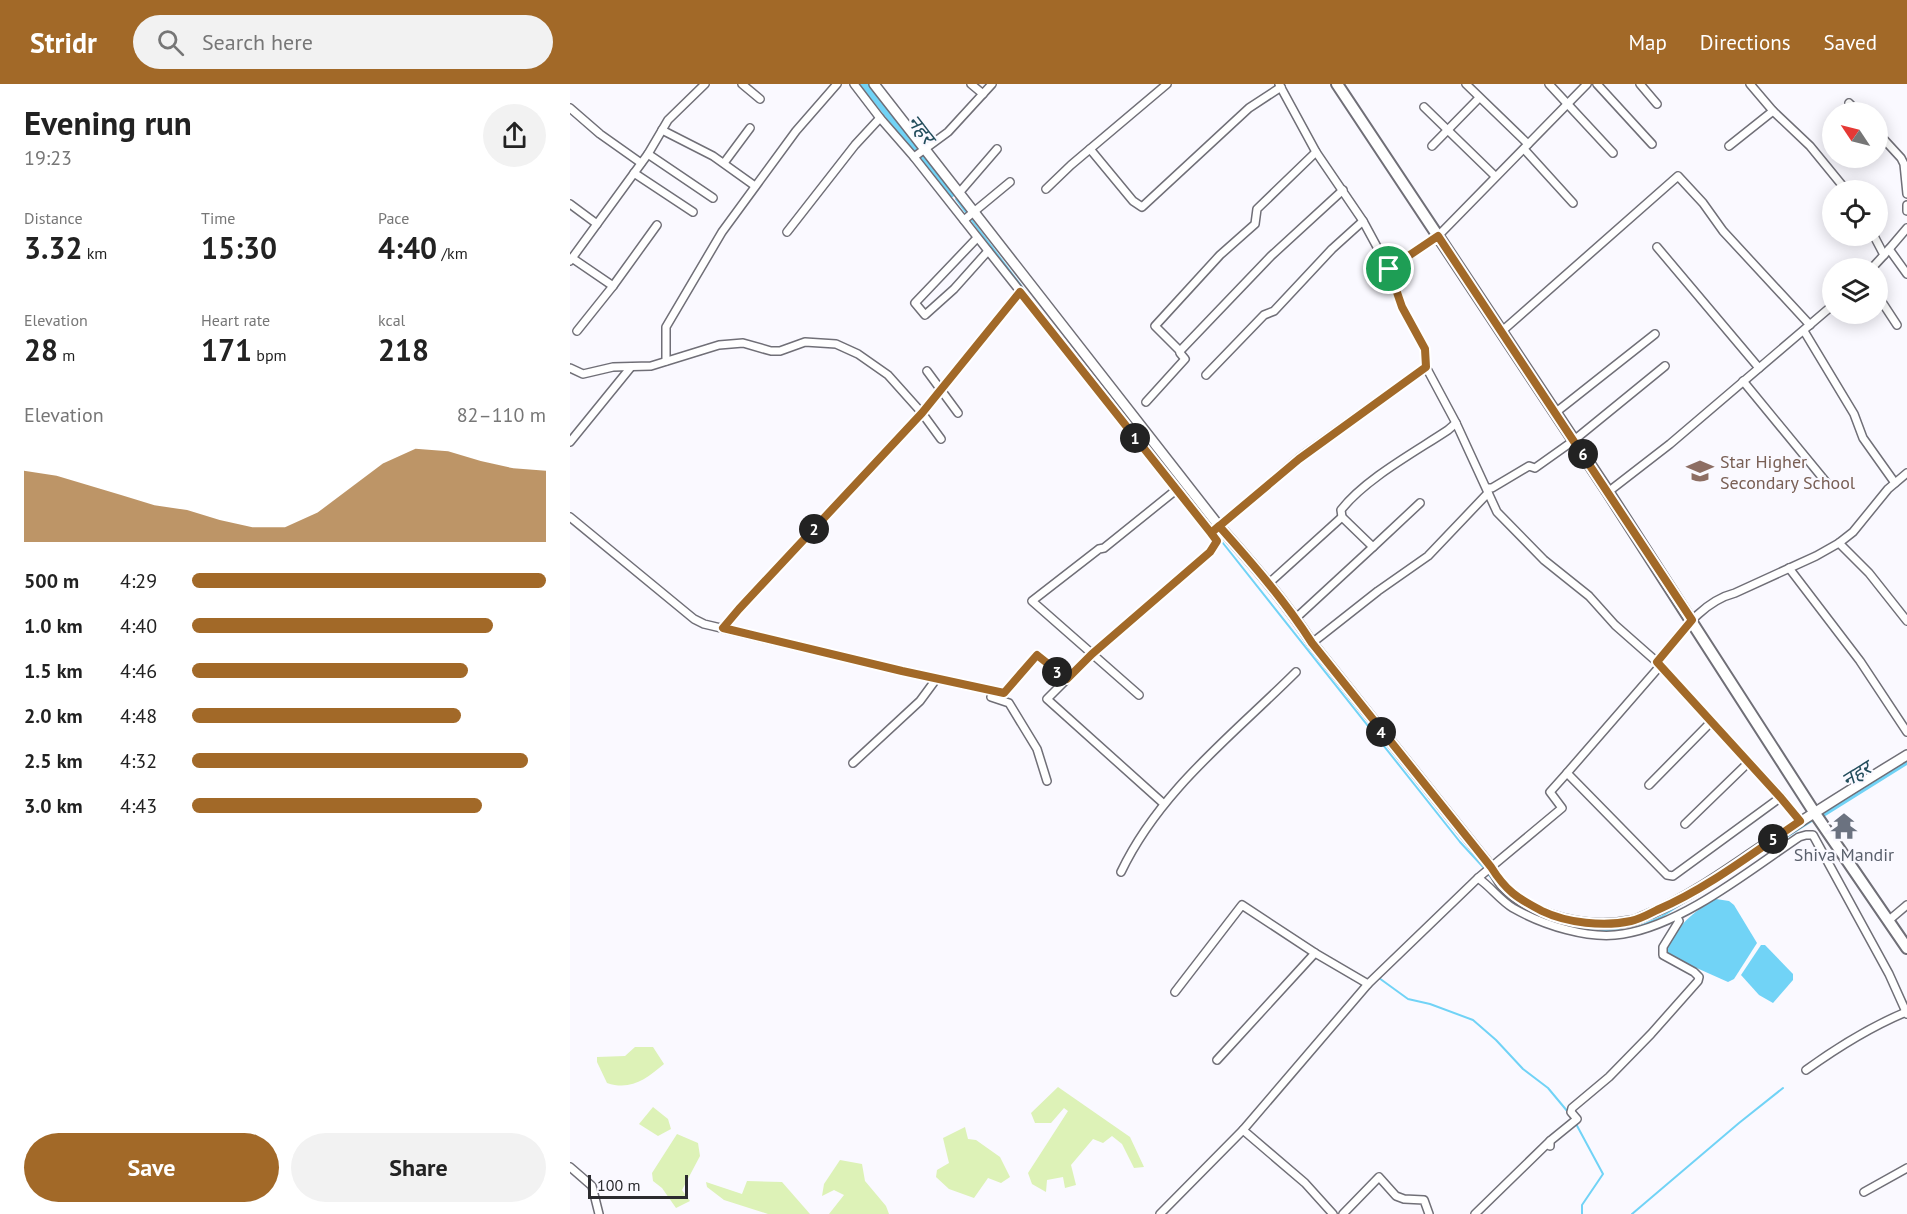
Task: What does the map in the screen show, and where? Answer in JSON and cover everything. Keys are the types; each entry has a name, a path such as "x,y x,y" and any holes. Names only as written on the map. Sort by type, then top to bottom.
{"main road":[{"path":"1337,84 1608,492 1815,812 1907,948"}],"street":[{"path":"613,286 571,260 648,154 668,120 705,84"},
{"path":"742,84 760,99"},
{"path":"666,361 666,327 722,232 799,127 837,84"},
{"path":"854,84 1176,490 1268,584 1296,618 1312,643 1510,892 1551,915 1575,922 1632,921 1668,906 1693,892 1800,821 1907,755"},
{"path":"874,84 1216,529 1217,541 1210,552 1092,654 1047,699 1164,804"},
{"path":"971,84 983,94"},
{"path":"914,157 948,132 992,84"},
{"path":"1046,189 1167,84"},
{"path":"1466,84 1526,147 1573,203"},
{"path":"1549,84 1613,153"},
{"path":"1389,269 1438,236 1587,84"},
{"path":"1597,84 1652,144"},
{"path":"1640,84 1657,104"},
{"path":"1750,84 1773,111 1810,146 1838,180"},
{"path":"1090,149 1133,201 1142,207 1249,108 1280,85 1316,152 1363,221 1389,269 1402,307 1425,349 1426,367 1456,423 1497,512 1544,560 1589,596 1615,625 1659,664 1800,821"},
{"path":"1432,146 1479,98"},
{"path":"1424,107 1495,176"},
{"path":"570,108 600,134 641,163"},
{"path":"1729,146 1773,111"},
{"path":"787,232 879,118"},
{"path":"724,163 750,128"},
{"path":"662,130 724,163 755,186"},
{"path":"1888,144 1904,164 1907,194"},
{"path":"959,194 997,149"},
{"path":"1316,152 1257,209 1255,224 1220,255 1155,326 1180,351 1254,273 1343,190"},
{"path":"648,154 713,198"},
{"path":"634,173 693,212"},
{"path":"1501,332 1667,183 1678,176 1689,186 1737,246 1810,325"},
{"path":"964,220 1010,182"},
{"path":"570,204 597,224"},
{"path":"1907,205 1907,210"},
{"path":"1206,375 1264,315 1274,311 1332,249 1363,221"},
{"path":"577,331 657,225"},
{"path":"1881,258 1907,228"},
{"path":"977,237 915,303 925,315 954,289 988,251"},
{"path":"1882,246 1907,274"},
{"path":"1658,247 1759,368"},
{"path":"723,628 922,413 1020,292"},
{"path":"1888,312 1897,326"},
{"path":"1608,492 1670,444 1822,315"},
{"path":"1803,330 1854,414 1863,438 1895,483"},
{"path":"1555,413 1655,334"},
{"path":"570,368 583,374 614,367 651,366 719,345 743,344 780,351 806,342 836,344 858,354 888,375 922,413 941,439"},
{"path":"1146,402 1185,359 1180,353"},
{"path":"1312,643 1378,591 1428,556 1488,491 1529,466 1535,468 1573,441 1665,366"},
{"path":"1216,529 1299,459 1426,367"},
{"path":"570,442 631,368"},
{"path":"927,371 958,413"},
{"path":"1743,381 1826,482"},
{"path":"1373,547 1342,517 1341,510 1349,500 1456,423"},
{"path":"1160,1214 1243,1130 1368,984 1478,878 1562,808 1550,792 1659,664 1692,620 1723,596 1735,593 1839,543 1853,532 1866,514 1907,473"},
{"path":"1139,695 1032,601 1099,549 1104,548 1176,490"},
{"path":"1296,618 1420,503"},
{"path":"570,517 694,619 704,624 1004,693 1037,655 1067,679"},
{"path":"1268,584 1342,517"},
{"path":"1839,543 1869,573 1907,621"},
{"path":"1789,568 1860,661 1907,732"},
{"path":"1121,872 1133,846 1197,765 1296,672"},
{"path":"853,763 920,701 938,678"},
{"path":"991,697 1009,703 1037,749 1047,781"},
{"path":"1648,784 1711,722"},
{"path":"1685,825 1749,762"},
{"path":"1567,773 1667,875 1673,876 1781,798"},
{"path":"1478,878 1510,906 1552,926 1566,930 1611,935 1623,934 1677,917 1799,837 1806,834 1813,835 1889,974 1906,1013 1880,1023 1806,1070"},
{"path":"1175,992 1242,904 1315,953 1368,984"},
{"path":"1888,921 1907,905"},
{"path":"1475,1214 1577,1119 1571,1112 1572,1108 1609,1077 1698,981 1699,977 1695,972 1663,955 1663,947 1679,921 1677,917"},
{"path":"1217,1060 1315,953"},
{"path":"1243,1130 1305,1183 1333,1214"},
{"path":"570,1167 592,1186 599,1214"},
{"path":"1864,1192 1907,1168"},
{"path":"1343,1214 1379,1177 1396,1196 1404,1199 1424,1200 1429,1214"}],"green space":[{"path":"635,1047 653,1047 664,1064 638,1082 624,1086 607,1083 597,1057 625,1056"},
{"path":"1058,1087 1130,1137 1144,1167 1134,1168 1122,1144 1112,1136 1103,1143 1093,1139 1071,1165 1076,1185 1065,1188 1063,1177 1047,1180 1046,1192 1032,1184 1028,1173 1068,1111 1064,1108 1051,1123 1035,1123 1031,1113"},
{"path":"653,1107 668,1119 671,1129 658,1136 639,1124"},
{"path":"965,1127 968,1139 976,1140 1000,1157 1010,1177 1001,1183 988,1178 974,1198 949,1189 936,1177 937,1170 949,1163 943,1138"},
{"path":"677,1134 698,1143 700,1156 682,1190 690,1201 676,1208 662,1188 653,1181 652,1173"},
{"path":"840,1160 862,1164 865,1181 886,1206 889,1214 829,1214 844,1195 834,1190 822,1196 824,1184"},
{"path":"747,1181 782,1182 810,1214 768,1214 724,1200 707,1187 706,1182 742,1194"}],"water":[{"path":"1716,899 1729,901 1734,905 1757,943 1734,979 1728,982 1672,957 1666,950 1686,920"},
{"path":"1761,945 1765,945 1793,974 1793,980 1773,1003 1759,995 1741,975"}],"waterway":[{"name":"नहर","path":"864,84 951,194"},
{"path":"956,199 967,214"},
{"path":"970,218 1041,312"},
{"path":"1195,507 1212,528"},
{"path":"1215,533 1460,842 1484,868 1479,873"},
{"name":"नहर","path":"1822,814 1907,761"},
{"path":"1636,928 1661,917 1815,819"},
{"path":"1488,874 1496,883"},
{"path":"1505,894 1512,902 1540,918"},
{"path":"1577,929 1628,930"},
{"path":"1379,978 1408,999 1430,1004 1473,1020 1496,1040 1523,1069 1548,1088 1568,1112"},
{"path":"1632,1214 1783,1088"},
{"path":"1575,1122 1603,1174 1582,1205 1582,1214"}],"place":[{"name":"Star Higher Secondary School","path":"1700,471"},
{"name":"Shiva Mandir","path":"1844,826"}],"route":[{"path":"1389,269 1402,307 1425,349 1426,367 1299,459 1211,533 1020,292 922,413 723,628 1004,693 1037,655 1067,679 1092,654 1210,552 1217,541 1211,533 1219,526 1253,564 1296,618 1312,643 1491,867 1503,886 1518,898 1551,915 1575,922 1632,921 1668,906 1800,821 1657,662 1692,620 1438,236 1389,269"}]}
